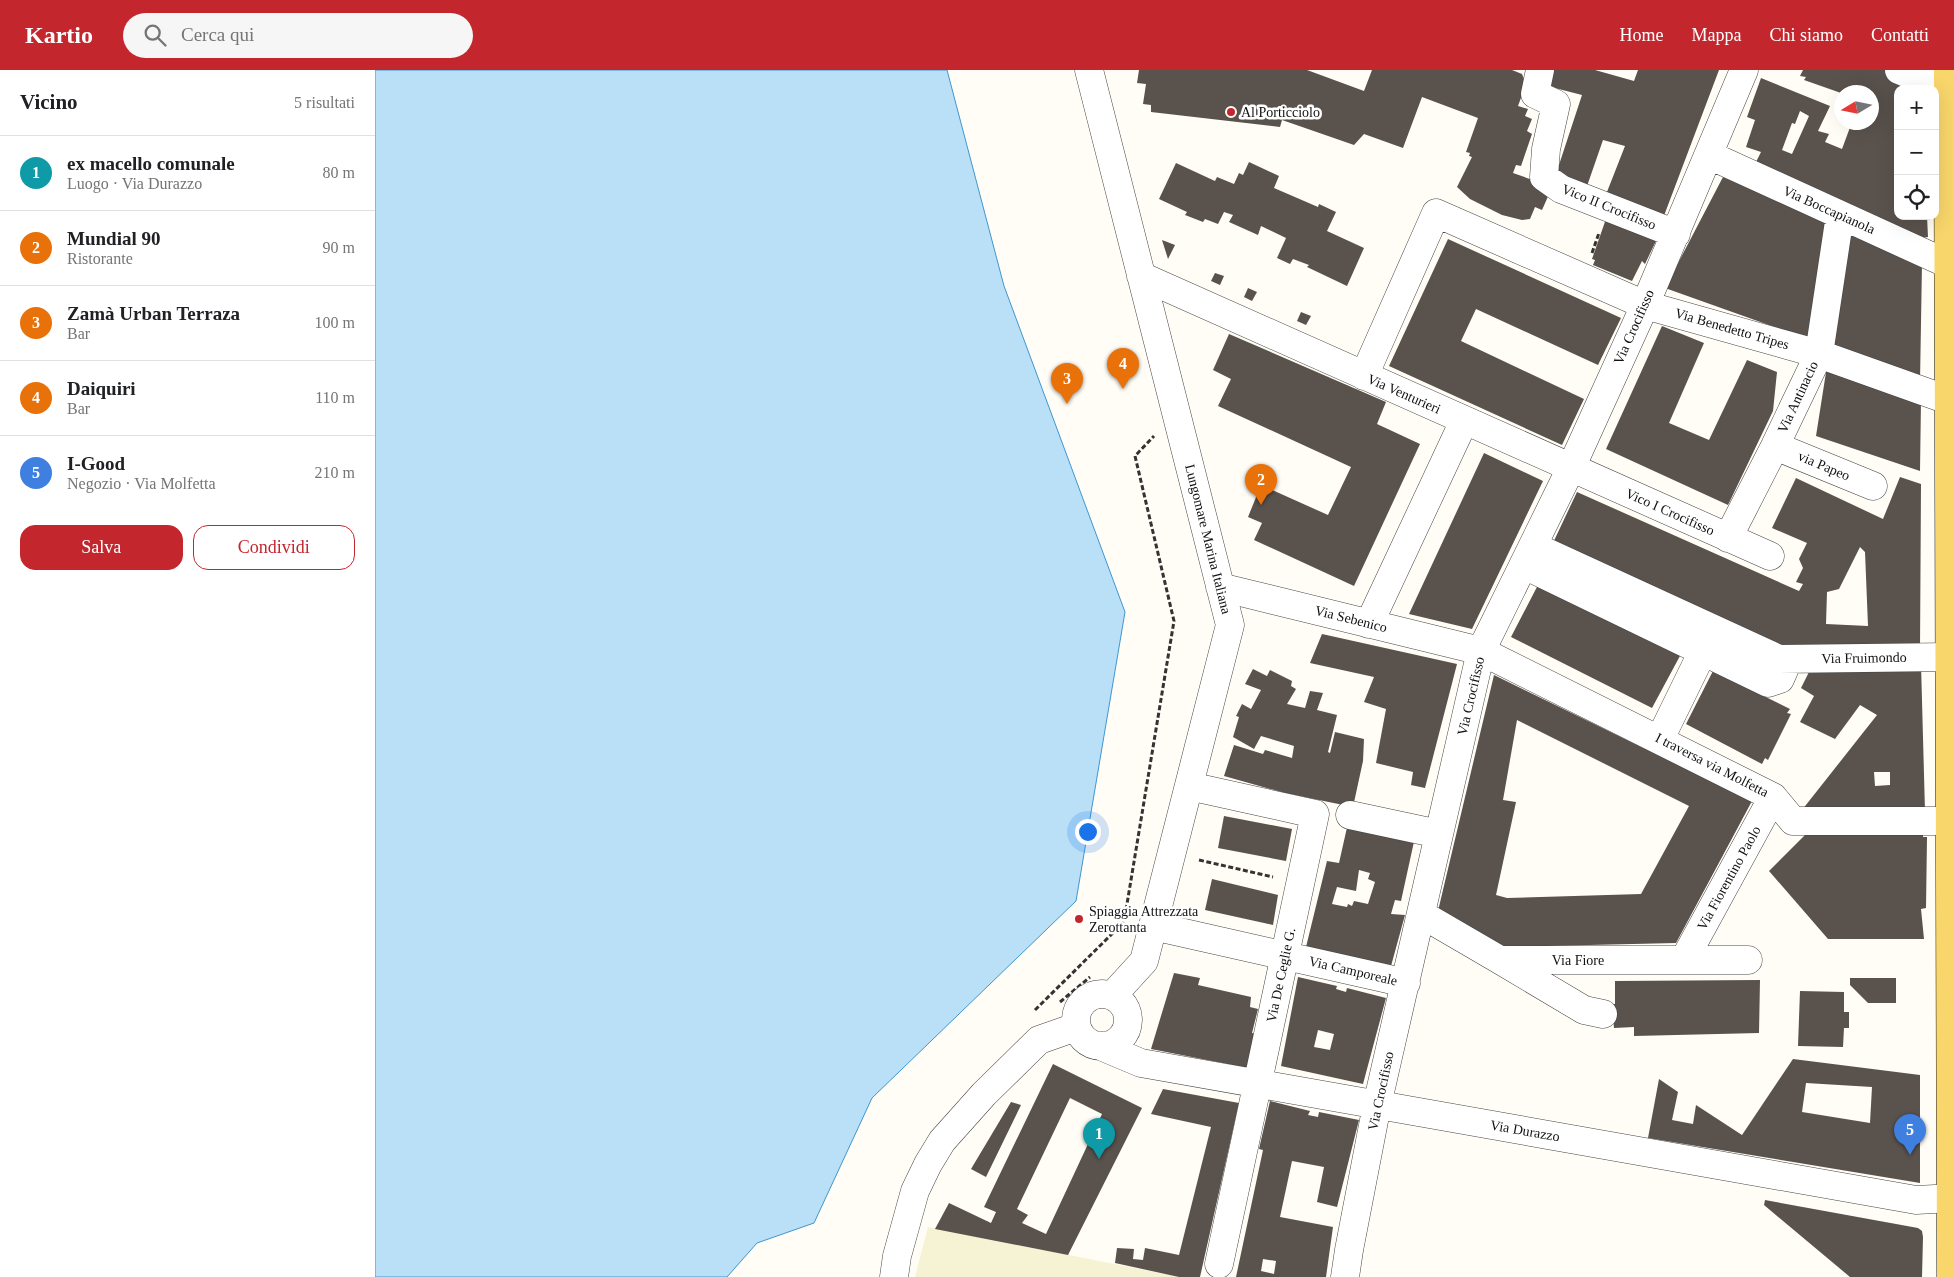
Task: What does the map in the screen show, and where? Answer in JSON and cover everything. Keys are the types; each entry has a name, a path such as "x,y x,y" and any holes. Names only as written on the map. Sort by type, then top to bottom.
{"main road":[{"path":"1949,93 1951,492 1949,657 1952,710 1950,821 1952,858 1951,1277"}],"street":[{"name":"Lungomare Marina Italiana","path":"1089,70 1230,625 1144,961 1111,996"},
{"name":"Vico II Crocifisso","path":"1540,70 1535,94 1556,104 1546,149 1544,177 1561,189 1676,234"},
{"name":"Via Crocifisso","path":"1345,1277 1377,1105 1481,651 1571,468 1645,305 1744,70"},
{"path":"1899,70 1949,93"},
{"name":"Via Boccapianola","path":"1709,155 1840,215 1950,258"},
{"name":"Via Benedetto Tripes","path":"1364,376 1436,213 1645,305 1819,354 1950,386"},
{"name":"Via Antinacio","path":"1728,538 1819,354 1840,215"},
{"name":"Via Venturieri","path":"1141,276 1571,468"},
{"path":"1369,624 1464,421"},
{"name":"via Papeo","path":"1775,446 1873,486"},
{"name":"Vico I Crocifisso","path":"1571,468 1770,556"},
{"path":"1528,556 1779,660 1784,670 1780,679 1768,683 1703,651 1528,556"},
{"name":"Via Sebenico","path":"1220,587 1481,651"},
{"name":"I traversa via Molfetta","path":"1481,651 1773,797 1793,821 1950,821"},
{"path":"1660,739 1703,651"},
{"name":"Via Fruimondo","path":"1779,660 1949,657"},
{"name":"Via De Ceglie G.","path":"1189,786 1315,814 1219,1264"},
{"name":"Via Fiorentino Paolo","path":"1684,960 1773,797"},
{"path":"1350,815 1439,834"},
{"path":"1421,914 1584,1010 1603,1014"},
{"name":"Via Camporeale","path":"1153,926 1406,984"},
{"name":"Via Fiore","path":"1500,960 1748,960"},
{"path":"1095,995 1111,996 1125,1007 1128,1015 1128,1024 1125,1033 1112,1045 1094,1046 1085,1041 1076,1027 1077,1011 1087,998 1095,995"},
{"path":"894,1277 897,1256 915,1190 942,1141 984,1094 1039,1040 1076,1027"},
{"name":"Via Durazzo","path":"1103,1047 1141,1063 1258,1084 1916,1200 1952,1198"}],"path":[{"path":"1583,277 1609,208"},
{"path":"1033,1012 1124,922 1174,621 1135,456 1157,433"},
{"path":"1171,854 1301,882"},
{"path":"1059,1003 1095,972"}],"shaded area":[{"path":"928,1227 1180,1277 915,1277"}],"water":[{"path":"375,70 947,70 1004,286 1125,612 1076,901 872,1098 814,1223 757,1243 727,1277 375,1277"}],"building":[{"path":"1139,70 1307,70 1364,91 1372,70 1512,70 1522,74 1526,84 1518,106 1528,109 1525,116 1532,119 1527,131 1532,134 1521,166 1516,165 1513,173 1544,184 1550,192 1542,210 1535,207 1530,219 1522,220 1502,215 1470,199 1457,187 1472,157 1469,156 1470,153 1466,152 1478,118 1422,97 1403,148 1364,134 1354,145 1282,120 1280,127 1151,112 1151,105 1143,104 1146,84 1137,83"},
{"path":"1553,70 1595,70 1634,81 1638,70 1719,70 1662,221 1605,197 1625,146 1603,140 1586,189 1555,177 1582,95 1547,86"},
{"path":"1803,70 1885,70 1923,85 1894,85 1894,220 1927,220 1928,237 1915,239 1755,164 1761,152 1746,147 1755,120 1747,117 1761,78 1830,106 1818,131 1829,134 1825,142 1842,149 1849,130 1879,130 1879,85 1834,85 1834,91 1804,80 1806,77 1800,76","holes":["1800,111 1809,116 1792,154 1782,150 1792,123 1795,124"]},
{"path":"1249,162 1279,176 1274,188 1318,207 1319,204 1336,212 1327,231 1364,248 1347,286 1307,267 1309,265 1293,259 1290,264 1277,258 1286,238 1261,226 1258,235 1229,222 1233,215 1224,212 1218,224 1205,219 1203,222 1185,215 1187,212 1159,199 1176,163 1215,181 1217,177 1234,184 1239,173 1243,175"},
{"path":"1723,177 1829,223 1811,340 1665,288"},
{"path":"1607,216 1652,236 1651,239 1656,241 1645,264 1642,261 1632,281 1593,265 1595,260 1592,259"},
{"path":"1847,232 1922,263 1920,382 1828,349"},
{"path":"1448,239 1621,318 1598,365 1476,309 1461,341 1584,399 1562,445 1389,366"},
{"path":"1162,240 1175,245 1168,259"},
{"path":"1215,273 1224,276 1220,285 1211,281"},
{"path":"1248,288 1257,292 1252,301 1244,297"},
{"path":"1301,312 1311,316 1306,325 1297,321"},
{"path":"1662,326 1704,343 1669,423 1709,440 1747,360 1777,372 1773,411 1728,505 1606,449"},
{"path":"1229,334 1386,402 1377,424 1420,444 1354,586 1254,540 1262,523 1248,517 1261,485 1328,515 1351,467 1218,406 1231,379 1213,370"},
{"path":"1827,366 1921,400 1920,471 1816,436"},
{"path":"1484,453 1543,481 1472,629 1409,614"},
{"path":"1900,477 1921,484 1920,650 1800,654 1552,545 1577,492 1799,591 1803,584 1796,582 1803,568 1799,559 1807,543 1772,528 1796,478 1883,519","holes":["1860,547 1865,552 1868,626 1826,624 1827,592 1839,589"]},
{"path":"1539,583 1681,654 1652,708 1511,637"},
{"path":"1322,634 1457,664 1425,788 1411,785 1413,772 1376,763 1386,709 1364,702 1374,677 1310,663"},
{"path":"1813,664 1921,664 1925,811 1802,810 1877,715 1860,705 1835,739 1800,722 1814,696 1801,688","holes":["1874,772 1890,772 1890,785 1875,786"]},
{"path":"1253,669 1267,676 1270,670 1292,681 1291,686 1296,689 1287,704 1305,708 1310,691 1323,693 1317,710 1337,715 1328,752 1330,753 1335,732 1364,739 1363,761 1353,807 1285,793 1224,776 1234,745 1263,754 1265,750 1292,758 1294,746 1261,736 1254,749 1233,737 1239,717 1236,716 1242,704 1251,709 1261,690 1245,684"},
{"path":"1713,671 1790,709 1787,713 1791,714 1768,760 1765,758 1762,764 1686,724"},
{"path":"1494,675 1752,801 1676,943 1504,947 1438,911","holes":["1517,720 1689,806 1641,894 1507,898 1496,895 1516,802 1503,800"]},
{"path":"1224,816 1292,829 1286,861 1218,848"},
{"path":"1348,823 1415,837 1401,901 1395,900 1391,914 1405,915 1391,966 1306,947 1327,861 1339,863","holes":["1359,870 1370,873 1368,879 1375,882 1368,904 1354,901 1352,906 1348,904 1347,907 1332,904 1337,887 1356,891"]},
{"path":"1923,832 1923,837 1927,837 1926,908 1921,909 1924,939 1828,939 1769,871 1805,835"},
{"path":"1212,879 1278,895 1273,925 1205,910"},
{"path":"1174,973 1200,978 1198,985 1251,997 1250,1007 1258,1009 1252,1033 1257,1034 1253,1069 1151,1049"},
{"path":"1298,977 1337,986 1336,989 1346,992 1347,988 1386,998 1363,1084 1281,1066","holes":["1318,1030 1334,1034 1330,1050 1314,1047"]},
{"path":"1850,978 1896,978 1896,1003 1868,1003 1850,985"},
{"path":"1760,980 1759,1033 1634,1036 1634,1027 1614,1028 1612,1004 1615,1004 1615,981"},
{"path":"1800,991 1844,992 1844,1012 1849,1012 1849,1028 1844,1028 1843,1047 1798,1046"},
{"path":"1793,1059 1920,1075 1920,1183 1648,1138 1659,1079 1678,1092 1672,1120 1693,1124 1696,1105 1742,1135","holes":["1806,1083 1872,1087 1870,1123 1802,1112"]},
{"path":"1053,1064 1142,1108 1068,1255 935,1229 949,1203 991,1223 996,1212 984,1207","holes":["1070,1098 1102,1114 1046,1234 1022,1223 1028,1215 1017,1209"]},
{"path":"1163,1089 1239,1103 1200,1277 1179,1277 1115,1263 1117,1248 1134,1249 1133,1259 1143,1260 1145,1248 1179,1255 1211,1127 1151,1114"},
{"path":"1270,1101 1310,1111 1308,1115 1318,1117 1319,1112 1359,1120 1337,1207 1317,1202 1324,1167 1292,1161 1280,1217 1333,1227 1326,1277 1236,1277 1263,1150 1259,1149","holes":["1263,1259 1276,1261 1274,1274 1261,1271"]},
{"path":"1011,1102 1021,1105 986,1177 971,1169"},
{"path":"1765,1200 1918,1228 1922,1231 1923,1237 1922,1277 1850,1277 1764,1205"}],"place":[{"name":"Al Porticciolo","path":"1231,112"},
{"name":"Daiquiri","path":"1123,389"},
{"name":"Zamà Urban Terraza","path":"1067,404"},
{"name":"Mundial 90","path":"1261,505"},
{"name":"Spiaggia Attrezzata Zerottanta","path":"1079,919"},
{"name":"I-Good","path":"1910,1155"},
{"name":"ex macello comunale","path":"1099,1159"}]}
